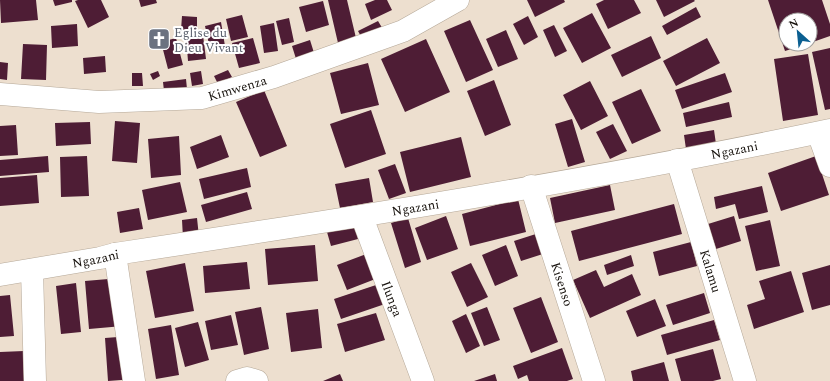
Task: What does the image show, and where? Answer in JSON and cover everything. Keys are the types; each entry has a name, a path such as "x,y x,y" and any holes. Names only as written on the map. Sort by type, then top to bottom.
{"street":[{"name":"Kimwenza","path":"0,94 99,102 202,98 274,77 403,31 458,0"},
{"name":"Ngazani","path":"0,275 100,258 115,254 362,217 677,160 824,131"},
{"path":"824,131 830,166"},
{"name":"Kalamu","path":"677,160 745,381"},
{"name":"Kisenso","path":"531,186 594,381"},
{"name":"Ilunga","path":"362,217 424,381"},
{"path":"115,254 134,381"},
{"path":"32,270 35,381"},
{"path":"238,381 247,378 257,381"}],"building":[{"path":"0,0 36,0 38,20 1,23"},
{"path":"53,0 72,0 72,2 55,6"},
{"path":"101,0 109,17 88,28 75,1"},
{"path":"139,0 156,0 157,3 141,7"},
{"path":"328,0 347,0 356,38 338,43"},
{"path":"375,0 387,0 392,10 371,20 365,4"},
{"path":"527,0 564,0 565,2 535,17"},
{"path":"604,0 634,0 641,13 608,29 596,4"},
{"path":"656,0 694,0 695,1 664,17"},
{"path":"768,0 822,0 830,24 830,36 818,40 818,12 778,12 778,30"},
{"path":"323,1 329,25 306,32 299,7"},
{"path":"696,7 701,17 667,35 662,26"},
{"path":"592,13 611,48 582,63 563,28"},
{"path":"242,15 248,37 231,41 226,19"},
{"path":"182,16 197,17 197,31 181,30"},
{"path":"528,16 538,37 524,45 513,24"},
{"path":"289,18 294,42 282,45 276,21"},
{"path":"470,20 493,70 466,82 444,31"},
{"path":"378,21 384,31 364,42 358,31"},
{"path":"221,22 225,46 210,49 205,26"},
{"path":"274,23 278,51 264,53 260,26"},
{"path":"77,24 78,46 52,48 51,26"},
{"path":"554,25 567,51 555,57 543,30"},
{"path":"506,30 518,59 498,67 486,39"},
{"path":"203,35 206,59 188,61 186,36"},
{"path":"651,36 661,58 622,77 611,55"},
{"path":"176,38 183,65 168,69 161,42"},
{"path":"253,38 260,63 239,68 232,43"},
{"path":"707,38 720,63 676,86 663,61"},
{"path":"426,39 450,92 405,112 381,59"},
{"path":"310,40 315,56 297,62 292,46"},
{"path":"23,44 47,45 46,80 21,79"},
{"path":"830,48 830,109 825,110 812,52 818,52 818,51"},
{"path":"808,54 818,115 783,121 774,59"},
{"path":"105,56 106,72 84,74 83,58"},
{"path":"0,62 8,63 7,80 0,79"},
{"path":"368,63 379,105 341,114 330,73"},
{"path":"228,70 232,77 218,84 214,76"},
{"path":"158,71 160,76 153,80 150,74"},
{"path":"201,71 203,84 192,86 190,73"},
{"path":"132,73 142,73 143,86 132,86"},
{"path":"725,73 732,92 682,109 675,90"},
{"path":"186,79 187,89 164,91 163,82"},
{"path":"494,80 511,125 485,136 467,91"},
{"path":"590,81 608,116 581,130 563,95"},
{"path":"641,89 661,131 632,144 612,102"},
{"path":"264,90 287,146 260,157 236,102"},
{"path":"729,102 732,117 686,127 683,113"},
{"path":"371,110 386,154 345,168 330,124"},
{"path":"572,119 585,162 568,167 555,124"},
{"path":"115,121 140,123 137,163 112,161"},
{"path":"90,122 91,144 56,146 55,123"},
{"path":"613,124 627,151 610,159 596,132"},
{"path":"16,125 18,155 0,156 0,126"},
{"path":"714,130 716,144 686,149 684,135"},
{"path":"221,135 229,157 197,169 190,147"},
{"path":"179,136 181,175 151,178 148,139"},
{"path":"461,137 471,177 410,192 400,152"},
{"path":"48,156 49,172 0,176 0,160"},
{"path":"87,156 89,196 61,197 60,157"},
{"path":"816,156 829,195 781,211 768,173"},
{"path":"395,164 406,193 389,199 378,170"},
{"path":"247,168 251,187 204,199 199,179"},
{"path":"37,175 39,203 0,206 0,178"},
{"path":"369,178 373,202 340,208 335,184"},
{"path":"180,182 187,212 148,220 142,190"},
{"path":"610,185 615,210 555,223 550,198"},
{"path":"762,186 768,212 739,219 735,204 716,209 714,197"},
{"path":"247,192 252,209 206,222 201,205"},
{"path":"518,199 526,232 470,246 462,214"},
{"path":"674,204 682,234 579,261 571,231"},
{"path":"139,208 143,229 120,233 117,212"},
{"path":"446,216 458,249 427,260 415,228"},
{"path":"734,216 741,241 716,249 708,224"},
{"path":"197,218 199,237 183,238 182,220"},
{"path":"408,218 421,262 405,268 391,223"},
{"path":"770,220 780,266 756,271 745,226"},
{"path":"356,225 358,239 331,246 327,232"},
{"path":"539,233 546,253 521,261 514,241"},
{"path":"691,242 697,266 659,276 653,252"},
{"path":"315,245 318,281 268,285 265,249"},
{"path":"506,245 518,276 495,286 482,255"},
{"path":"369,253 378,278 347,290 337,265"},
{"path":"631,255 634,266 607,275 604,265"},
{"path":"247,262 250,289 205,293 203,266"},
{"path":"185,263 194,311 155,318 146,271"},
{"path":"471,263 488,297 467,307 451,272"},
{"path":"830,265 830,305 812,310 802,273"},
{"path":"596,270 604,287 632,274 641,295 590,318 573,280"},
{"path":"791,271 804,312 754,329 747,305 765,299 759,281"},
{"path":"120,278 123,326 89,329 85,281"},
{"path":"76,283 81,332 61,334 56,286"},
{"path":"379,284 385,304 341,319 334,299"},
{"path":"704,293 710,313 673,325 666,305"},
{"path":"10,295 14,336 0,337 0,296"},
{"path":"541,297 558,342 531,353 513,308"},
{"path":"655,299 666,326 637,337 626,311"},
{"path":"261,307 269,349 244,355 235,312"},
{"path":"487,307 500,340 484,346 471,313"},
{"path":"318,309 322,348 291,352 286,313"},
{"path":"376,313 385,340 345,352 337,324"},
{"path":"466,314 480,346 466,353 452,321"},
{"path":"231,315 238,345 211,350 205,321"},
{"path":"714,320 720,340 667,355 661,335"},
{"path":"198,322 209,360 185,367 175,328"},
{"path":"171,325 179,375 156,379 148,329"},
{"path":"131,336 135,379 108,381 105,338"},
{"path":"562,348 573,379 567,381 529,381 527,375 518,379 513,366"},
{"path":"713,349 721,379 713,381 681,381 675,359"},
{"path":"24,351 25,381 0,381 0,352"},
{"path":"664,362 669,381 633,381 631,371"},
{"path":"340,374 343,381 323,381"},
{"path":"495,374 497,381 474,381"}],"place":[{"name":"Eglise du Dieu Vivant","path":"159,39"}]}
